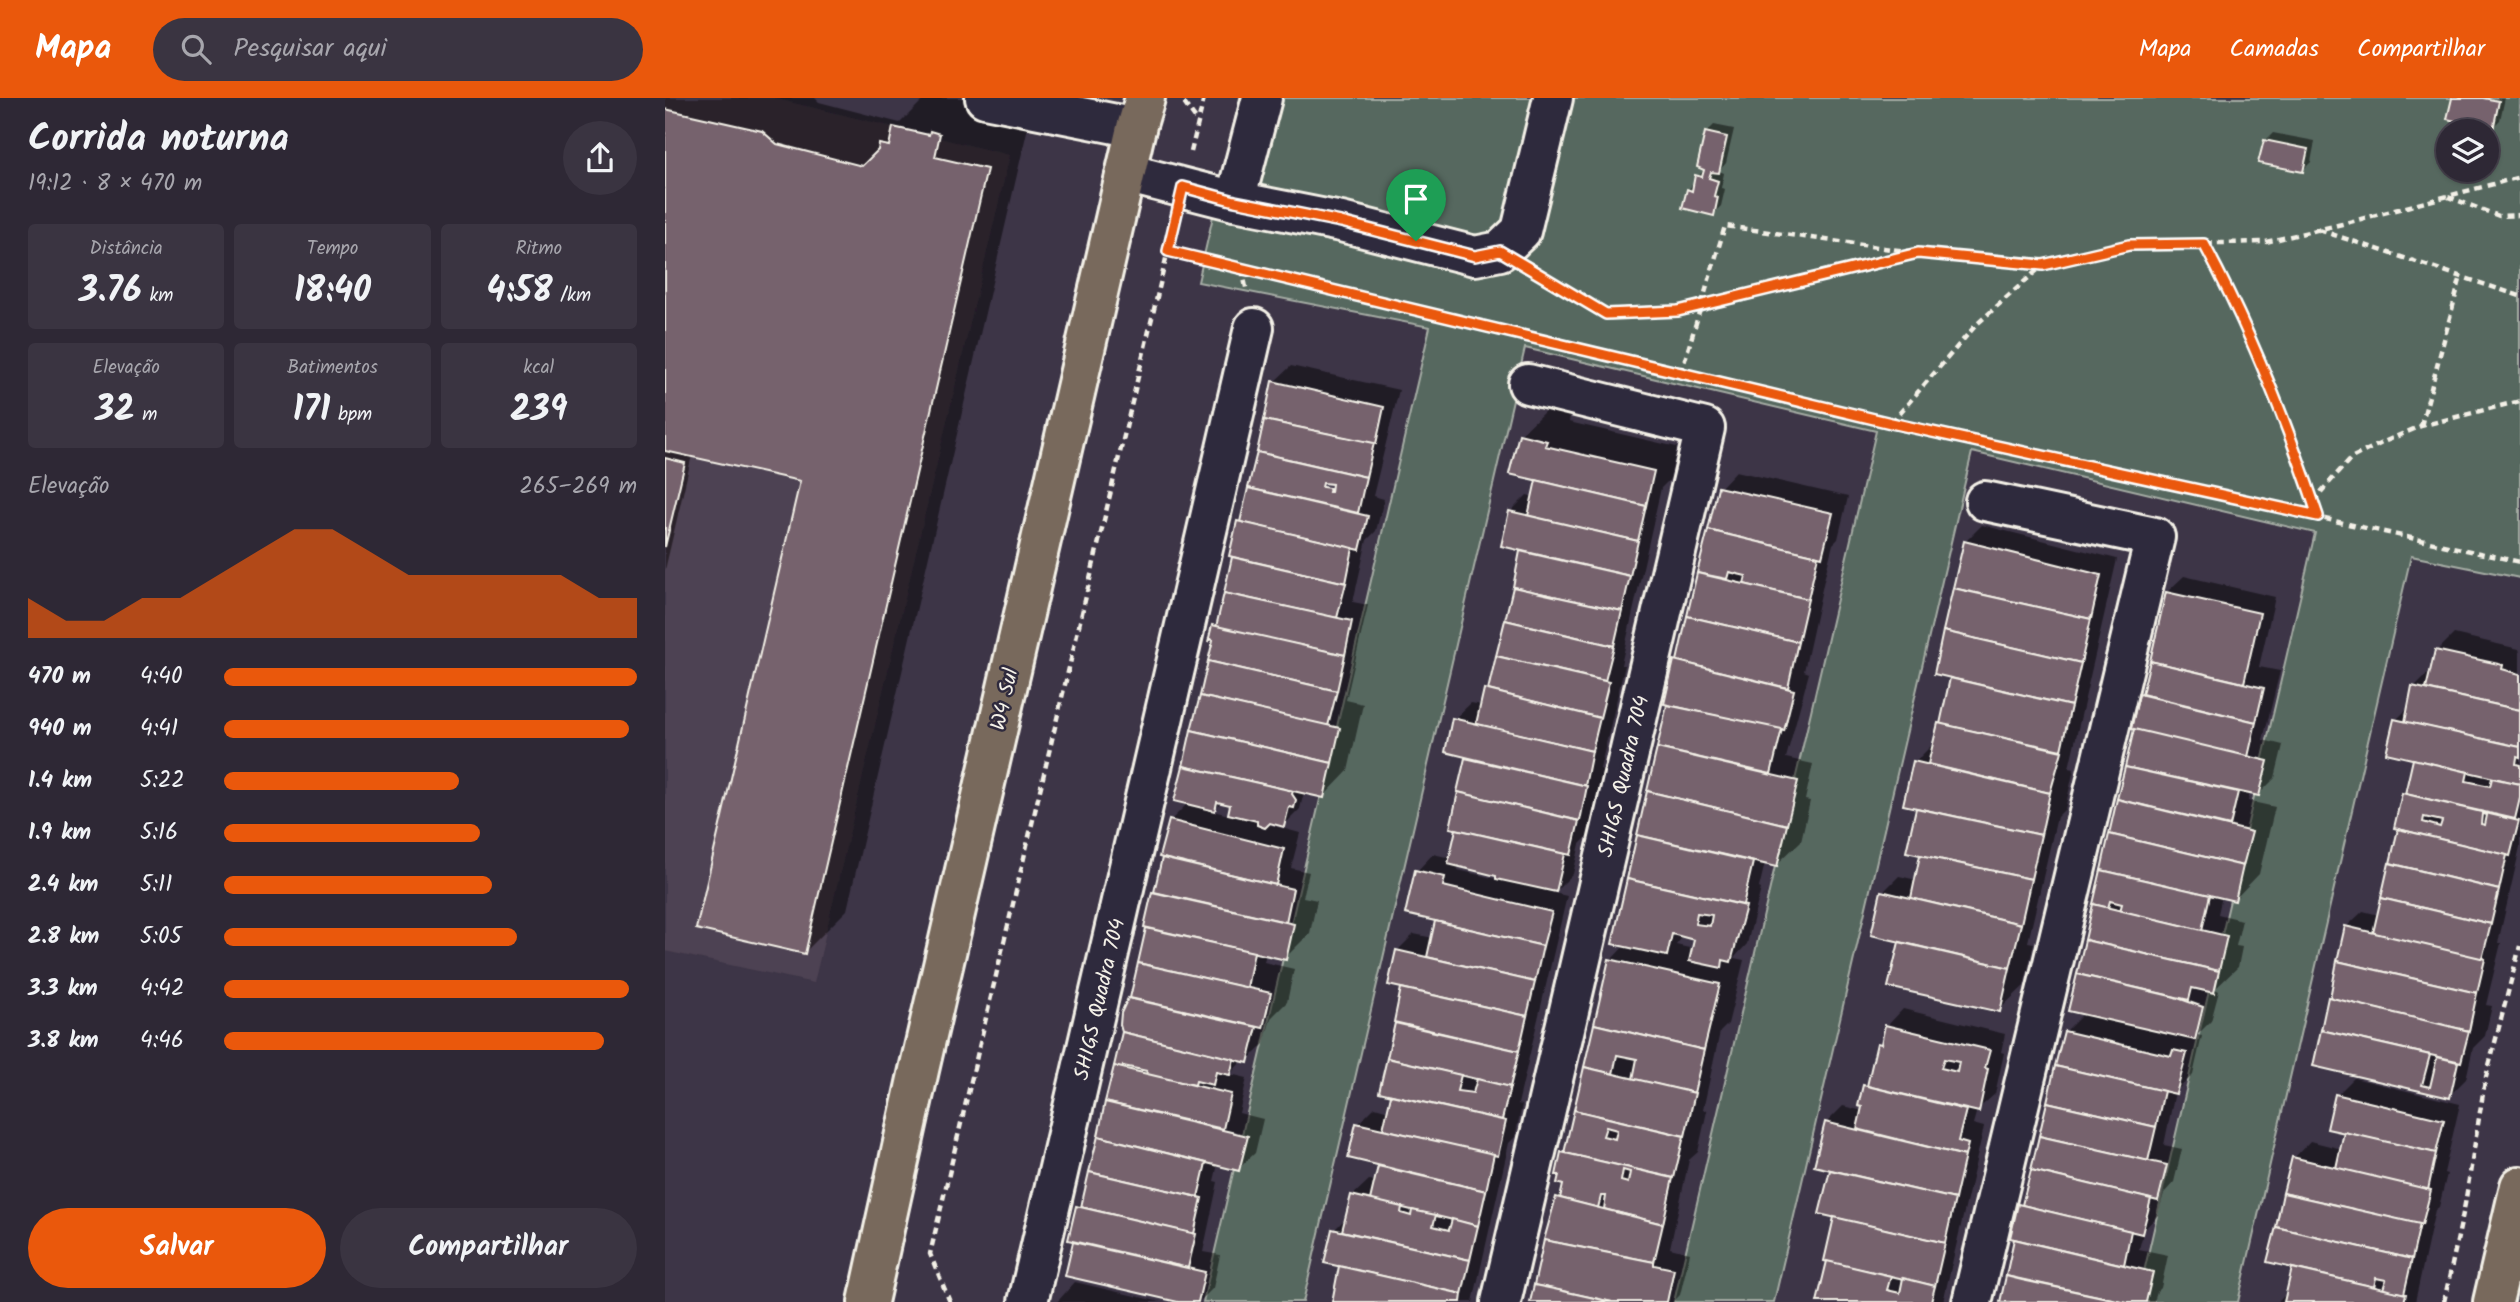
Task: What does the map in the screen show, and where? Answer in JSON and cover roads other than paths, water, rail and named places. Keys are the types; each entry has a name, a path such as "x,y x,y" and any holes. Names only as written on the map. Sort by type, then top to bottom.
{"main road":[{"name":"W4 Sul","path":"869,1302 919,1070 1140,113"},
{"path":"2493,1302 2520,1186"},
{"path":"2510,1302 2520,1300"}],"street":[{"path":"985,98 1140,113"},
{"path":"1235,201 1262,98"},
{"path":"1125,173 1235,201 1341,222 1475,256 1500,251 1521,231 1553,98"},
{"name":"SHIGS Quadra 704","path":"1028,1302 1254,328"},
{"name":"SHIGS Quadra 704","path":"1501,1302 1705,428 1528,384"},
{"path":"1972,1302 2155,537 1985,501"}]}
